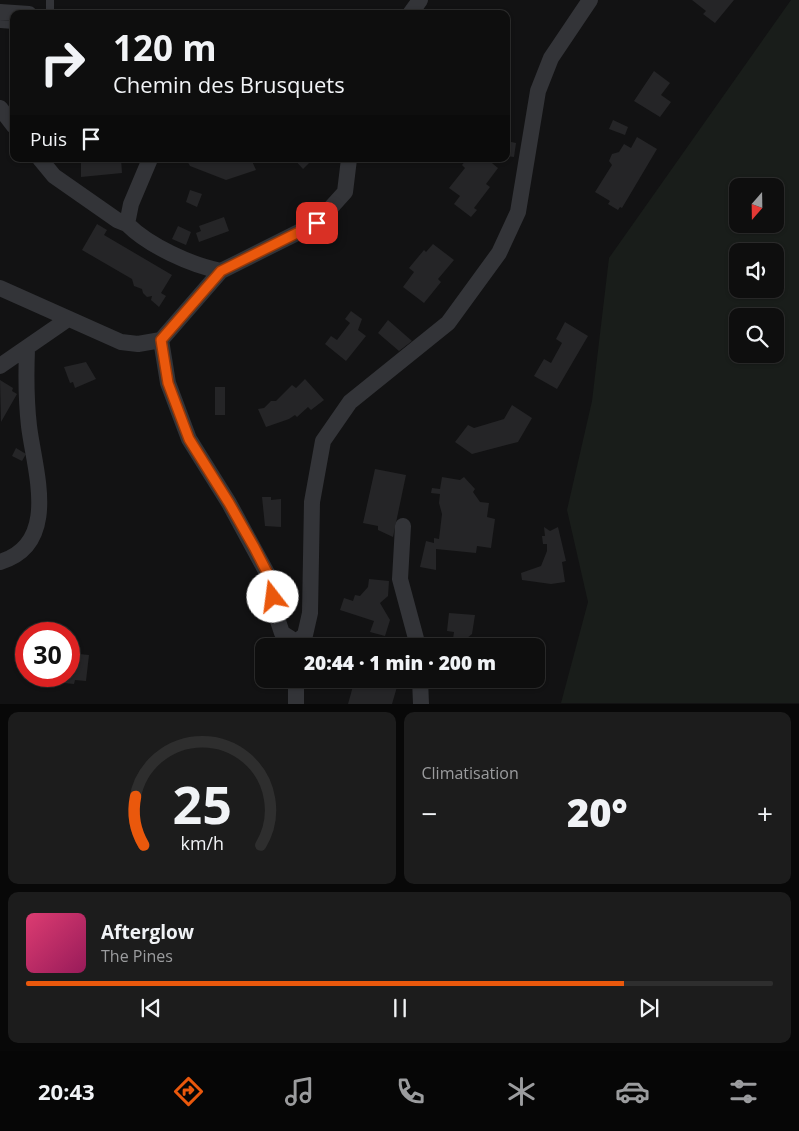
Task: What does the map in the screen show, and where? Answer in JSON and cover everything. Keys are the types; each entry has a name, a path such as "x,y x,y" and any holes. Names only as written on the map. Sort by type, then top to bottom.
{"street":[{"path":"302,638 305,635 310,613 312,502 323,441 350,402 448,323 499,253 518,212 538,91 551,58 590,0"},
{"path":"0,108 10,121"},
{"path":"42,162 54,176 118,220 128,224 138,234 200,267 221,271"},
{"path":"128,224 131,204 149,162"},
{"path":"0,288 122,342 138,344 161,340 221,271 317,223 345,192 349,162"},
{"path":"0,366 68,319"},
{"path":"161,340 168,383 189,439 229,503 273,584 274,609 282,633 288,638"},
{"path":"0,562 17,554 28,541 36,527 40,511 36,467 29,427 26,381 27,349"},
{"path":"403,526 400,579 416,638"},
{"path":"296,688 296,704"},
{"path":"420,688 421,704"}],"shaded area":[{"path":"791,0 799,0 799,703 561,703 588,602 567,510 592,401 609,258"}],"building":[{"path":"692,0 734,0 715,23 703,14 706,11"},
{"path":"654,71 670,83 661,95 671,102 660,117 634,101"},
{"path":"613,120 628,127 625,135 609,129"},
{"path":"637,137 657,149 622,208 620,207 618,210 608,204 610,201 595,192 612,165 609,161 612,154 619,152 624,144 631,148"},
{"path":"510,142 516,143 514,157 510,156"},
{"path":"81,162 121,162 122,173 81,177"},
{"path":"188,162 252,162 256,170 226,180 190,166"},
{"path":"297,162 310,162 303,169"},
{"path":"464,162 491,162 498,168 486,184 490,187 474,208 477,210 471,217 454,204 460,196 449,188 465,168 462,165"},
{"path":"190,190 202,194 197,207 186,202"},
{"path":"224,217 229,231 199,242 196,233 201,231 199,226"},
{"path":"97,224 107,230 104,235 172,275 161,293 166,296 159,307 151,300 152,296 147,297 142,289 134,286 132,279 82,250"},
{"path":"178,226 191,232 186,245 172,239"},
{"path":"433,244 454,260 438,279 441,282 424,303 403,287 414,272 409,268 424,250 426,252"},
{"path":"351,311 362,319 358,330 366,336 346,361 325,344 331,336 337,340 350,323 345,319"},
{"path":"388,320 412,341 399,351 378,333"},
{"path":"565,322 588,336 557,389 534,376 544,359 551,363 562,343 556,339"},
{"path":"86,362 96,379 75,388 73,382 70,383 64,367"},
{"path":"305,379 324,400 311,410 308,407 297,417 295,415 266,427 258,409 264,408 271,401 276,401 292,385 296,388"},
{"path":"0,380 13,388 12,391 17,394 1,422"},
{"path":"215,387 225,387 225,415 215,415"},
{"path":"512,405 532,418 518,442 472,454 455,442 468,425 474,428 504,419"},
{"path":"16,448 26,454 22,461 12,456"},
{"path":"375,469 406,475 393,537 378,530 378,526 363,523"},
{"path":"442,477 460,480 464,477 475,489 473,492 480,502 489,503 487,517 495,519 491,548 477,546 476,553 436,549 436,570 420,567 426,541 434,543 434,538 439,539 442,514 439,503 440,494 431,493 432,488 440,489"},
{"path":"262,497 271,497 271,500 281,499 281,527 265,526"},
{"path":"544,527 550,531 558,527 566,561 562,562 565,582 551,584 522,580 521,573 541,566 547,551 547,544 543,544 542,536 545,536"},
{"path":"369,579 389,581 388,596 380,603 390,620 385,636 370,632 374,621 340,610 344,598 353,601 355,595 360,596 368,587"},
{"path":"449,613 475,615 472,634 467,638 453,638 454,632 447,631"},
{"path":"80,654 89,655 86,681 80,680"},
{"path":"352,688 397,688 392,704 348,704"}],"route":[{"path":"273,597 273,584 254,547 189,439 168,383 161,340 221,271 317,223"}]}
